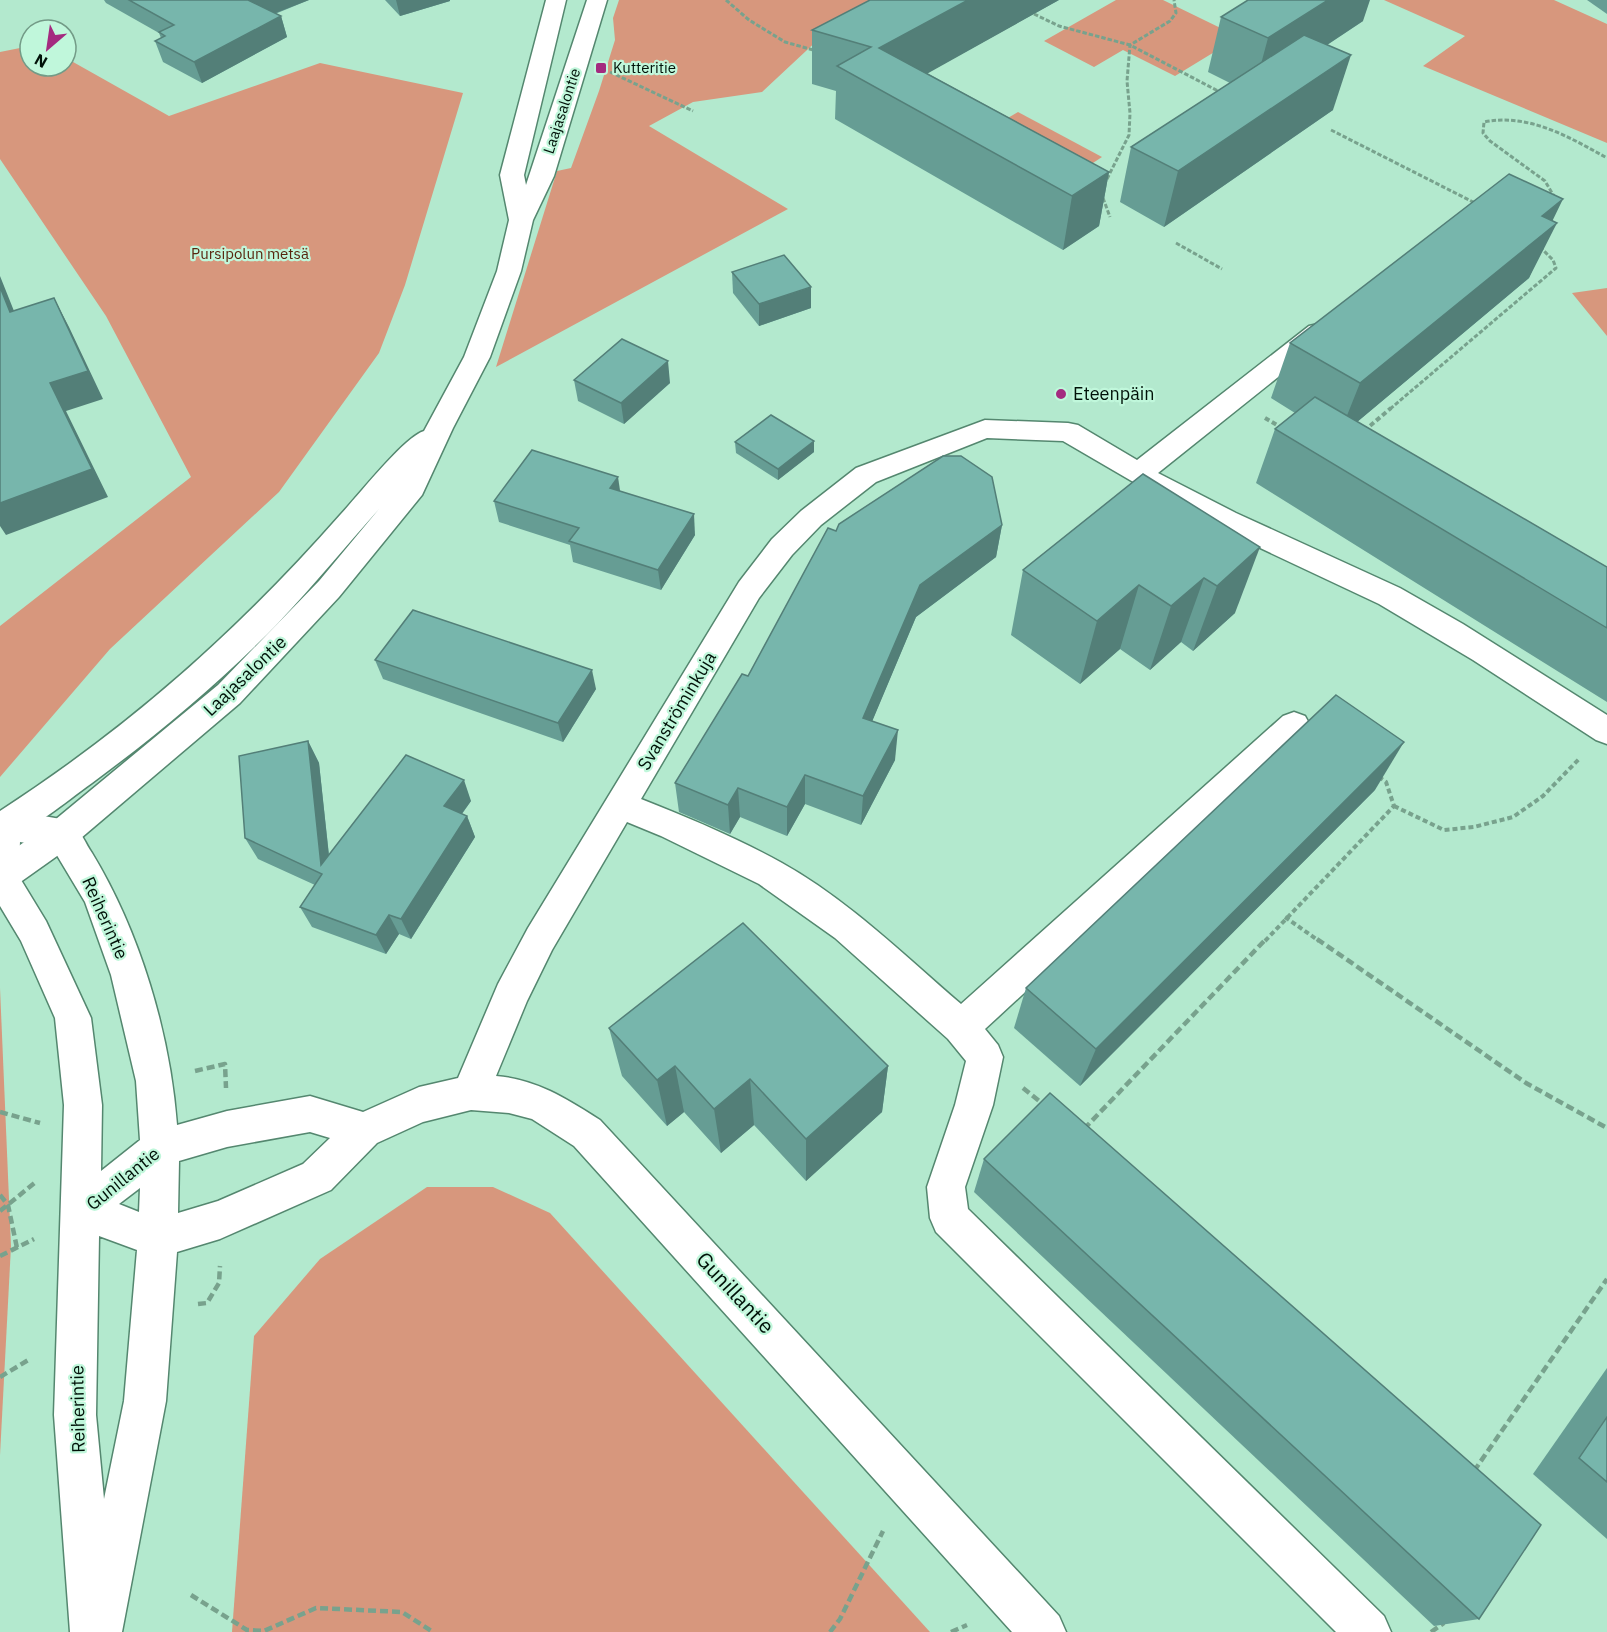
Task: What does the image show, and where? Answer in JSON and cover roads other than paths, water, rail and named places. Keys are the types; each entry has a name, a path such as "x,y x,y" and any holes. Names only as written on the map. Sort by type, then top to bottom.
{"street":[{"name":"Laajasalontie","path":"521,220 512,175 556,0"},
{"name":"Laajasalontie","path":"0,877 62,834 170,746 229,694 329,589 412,488 439,428 477,357 509,271 521,220 542,176 597,0"},
{"path":"1333,320 1139,473 1181,499 1357,579 1407,605 1607,730"},
{"name":"Laajasalontie","path":"2,827 68,782 197,680 267,615 347,528 387,478 439,428"},
{"name":"Svanströminkuja","path":"471,1092 511,995 535,948 749,590 789,540 836,496 866,474 985,429 1068,432 1139,473"},
{"path":"1294,725 973,1042 974,1105 946,1187 950,1218 1368,1632"},
{"path":"620,805 673,826 771,874 847,927 973,1042"},
{"path":"0,877 2,827 62,834"},
{"name":"Reiherintie","path":"62,834 100,897 129,975 155,1081 160,1148 158,1238 145,1401 99,1632"},
{"name":"Reiherintie","path":"0,877 34,932 73,1018 83,1105 75,1415 93,1632"},
{"name":"Gunillantie","path":"81,1210 158,1238 220,1220 317,1177 364,1130 419,1105 471,1092 509,1095 541,1104 587,1132 1043,1632"},
{"name":"Gunillantie","path":"81,1210 160,1148 226,1129 310,1114 364,1130"}],"place":[{"name":"Kutteritie","path":"601,68"},
{"name":"Eteenpäin","path":"1061,394"}],"park label":[{"name":"Pursipolun metsä","path":"250,254"}]}
